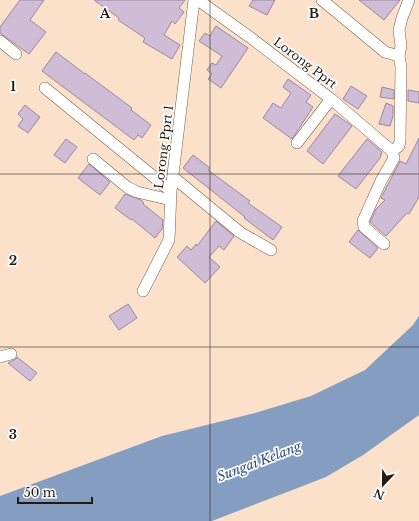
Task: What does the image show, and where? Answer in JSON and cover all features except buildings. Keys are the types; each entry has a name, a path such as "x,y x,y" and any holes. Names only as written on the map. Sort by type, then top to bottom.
{"street":[{"name":"Lorong Pprt 1","path":"143,291 169,240 171,195 194,0"},
{"name":"Lorong Pprt","path":"198,0 331,99 392,151"},
{"path":"322,0 385,52 399,56"},
{"path":"384,244 364,227 363,221 380,182 394,158 392,151 399,146 401,66 399,56 401,46 399,30 409,0"},
{"path":"0,41 16,54"},
{"path":"45,88 171,195"},
{"path":"297,143 331,99"},
{"path":"93,159 132,190 137,192 171,195"},
{"path":"173,177 241,233 271,250"},
{"path":"0,357 11,354"}],"water":[{"name":"Sungai Kelang","path":"419,316 419,415 363,455 326,477 212,521 0,521 0,496 162,436 255,413 311,396 365,370 413,325"}]}
